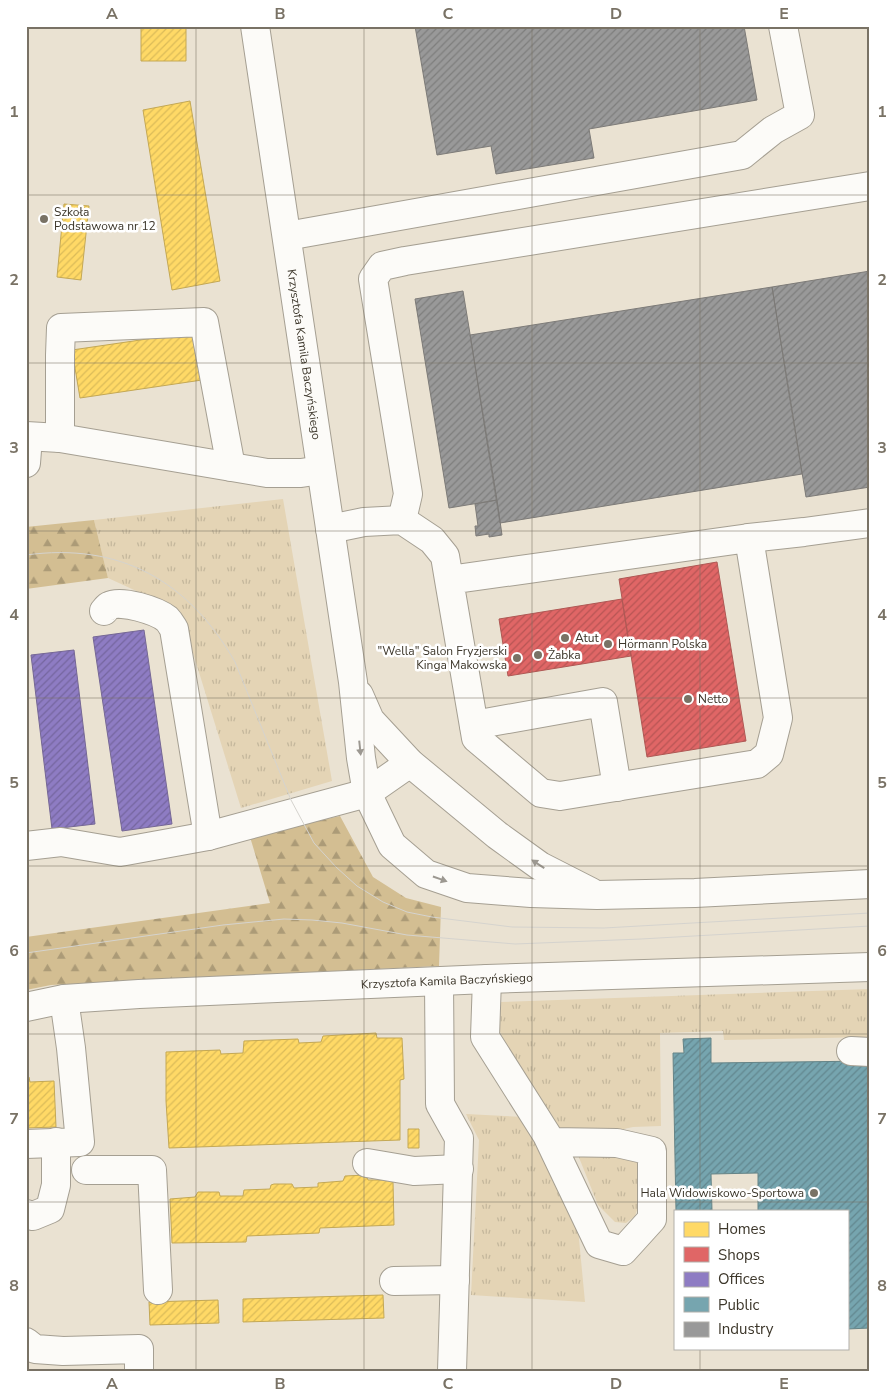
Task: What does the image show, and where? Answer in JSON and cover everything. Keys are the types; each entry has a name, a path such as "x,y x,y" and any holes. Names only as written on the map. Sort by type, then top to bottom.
{"street":[{"name":"Krzysztofa Kamila Baczyńskiego","path":"255,26 353,682 361,758 368,793 392,844 426,874 467,888 531,893 597,895 695,893 870,884"},
{"path":"287,236 742,155 773,130 800,115 783,26"},
{"path":"402,520 408,494 373,279 382,266 870,186"},
{"path":"60,438 61,328 204,322 231,466"},
{"path":"27,445 60,438 267,473 301,474 321,470"},
{"path":"330,529 364,522 402,520 432,540 444,556 476,738 542,793 560,796 757,764 769,754 778,718 749,538"},
{"path":"449,580 870,523"},
{"path":"104,611 108,606 128,604 158,614 168,620 174,629 208,836"},
{"name":"Krzysztofa Kamila Baczyńskiego","path":"353,682 370,720 410,763 497,835 540,866 597,895"},
{"path":"474,725 603,702 617,786"},
{"path":"26,846 61,842 120,852 208,836 368,793 410,763"},
{"name":"Krzysztofa Kamila Baczyńskiego","path":"26,1007 64,999 150,993 487,979 870,967"},
{"path":"487,979 485,1037 551,1142 599,1244 623,1251 652,1220 652,1151 617,1143 551,1142"},
{"path":"439,982 440,1104 459,1138 452,1371"},
{"path":"26,1144 80,1142 71,1048 64,999"},
{"path":"26,1214 33,1216 50,1209 56,1185 56,1142"},
{"path":"368,1163 414,1172 459,1169"},
{"path":"86,1170 152,1170 158,1290"},
{"path":"394,1281 455,1280"},
{"path":"26,1342 35,1349 63,1351 139,1349 139,1371"}],"green space":[{"path":"283,499 332,781 241,808 180,611 108,578 94,520"},
{"path":"94,520 108,578 26,589 26,527"},
{"path":"340,816 373,877 406,898 441,907 439,966 51,985 26,990 26,937 270,903 250,837"},
{"path":"870,989 870,1037 724,1040 723,1031 660,1033 661,1126 633,1127 606,1133 561,1135 543,1115 496,1024 500,1002"},
{"path":"466,1114 525,1117 577,1218 585,1302 471,1295 479,1140"},
{"path":"617,1147 646,1165 635,1216 626,1223 615,1222 598,1205 578,1155"}],"building: Homes":[{"path":"141,26 186,26 186,61 141,61"},
{"path":"190,101 220,281 172,290 143,110"},
{"path":"64,204 89,206 81,280 57,277"},
{"path":"195,332 202,380 80,398 72,350"},
{"path":"376,1033 377,1038 402,1038 404,1079 400,1080 400,1140 169,1148 166,1101 166,1052 220,1050 221,1054 243,1053 244,1041 298,1039 299,1043 321,1042 323,1036"},
{"path":"26,1077 29,1077 30,1082 54,1081 56,1127 26,1128"},
{"path":"408,1129 419,1129 419,1148 408,1148"},
{"path":"366,1175 368,1180 391,1180 393,1182 394,1225 320,1228 319,1233 247,1236 246,1242 172,1243 170,1199 195,1197 198,1192 219,1192 220,1196 243,1196 244,1190 270,1189 271,1185 274,1184 292,1184 294,1188 318,1187 318,1183 343,1181 345,1176"},
{"path":"383,1295 384,1318 243,1322 243,1299"},
{"path":"218,1300 219,1323 150,1325 149,1302"}],"building: Shops":[{"name":"Netto","path":"717,562 746,741 647,757 619,579"},
{"name":"Atut","path":"622,599 631,656 508,676 499,619"}],"building: Offices":[{"path":"144,630 172,824 122,831 93,637"},
{"path":"74,650 95,824 52,829 31,655"}],"building: Public":[{"name":"Hala Widowiskowo-Sportowa","path":"711,1038 711,1063 870,1061 870,1328 848,1329 848,1210 758,1210 758,1173 711,1174 712,1210 676,1210 673,1053 684,1053 683,1039"}],"building: Industry":[{"path":"415,26 744,26 757,100 589,129 594,158 496,174 491,146 437,155"},
{"path":"870,271 870,487 806,497 772,287"},
{"path":"772,287 802,474 500,523 470,335"},
{"path":"463,291 497,500 449,508 415,299"},
{"path":"497,500 502,535 476,536 475,526 478,526 475,504"}],"tram line":[{"path":"26,555 60,553 92,555 121,562 148,573 173,589 196,609 217,634 235,662 291,800 314,843 357,886 383,902 407,912 432,917 512,927 604,928 870,913"},
{"path":"26,953 223,925 284,919 342,923 407,935 515,944 870,926"}],"place":[{"name":"Szkoła Podstawowa nr 12","path":"44,219"},
{"name":"Atut","path":"565,638"},
{"name":"Hörmann Polska","path":"608,644"},
{"name":"Żabka","path":"538,655"},
{"name":"\"Wella\" Salon Fryzjerski Kinga Makowska","path":"517,658"},
{"name":"Netto","path":"688,699"},
{"name":"Hala Widowiskowo-Sportowa","path":"814,1193"}]}
